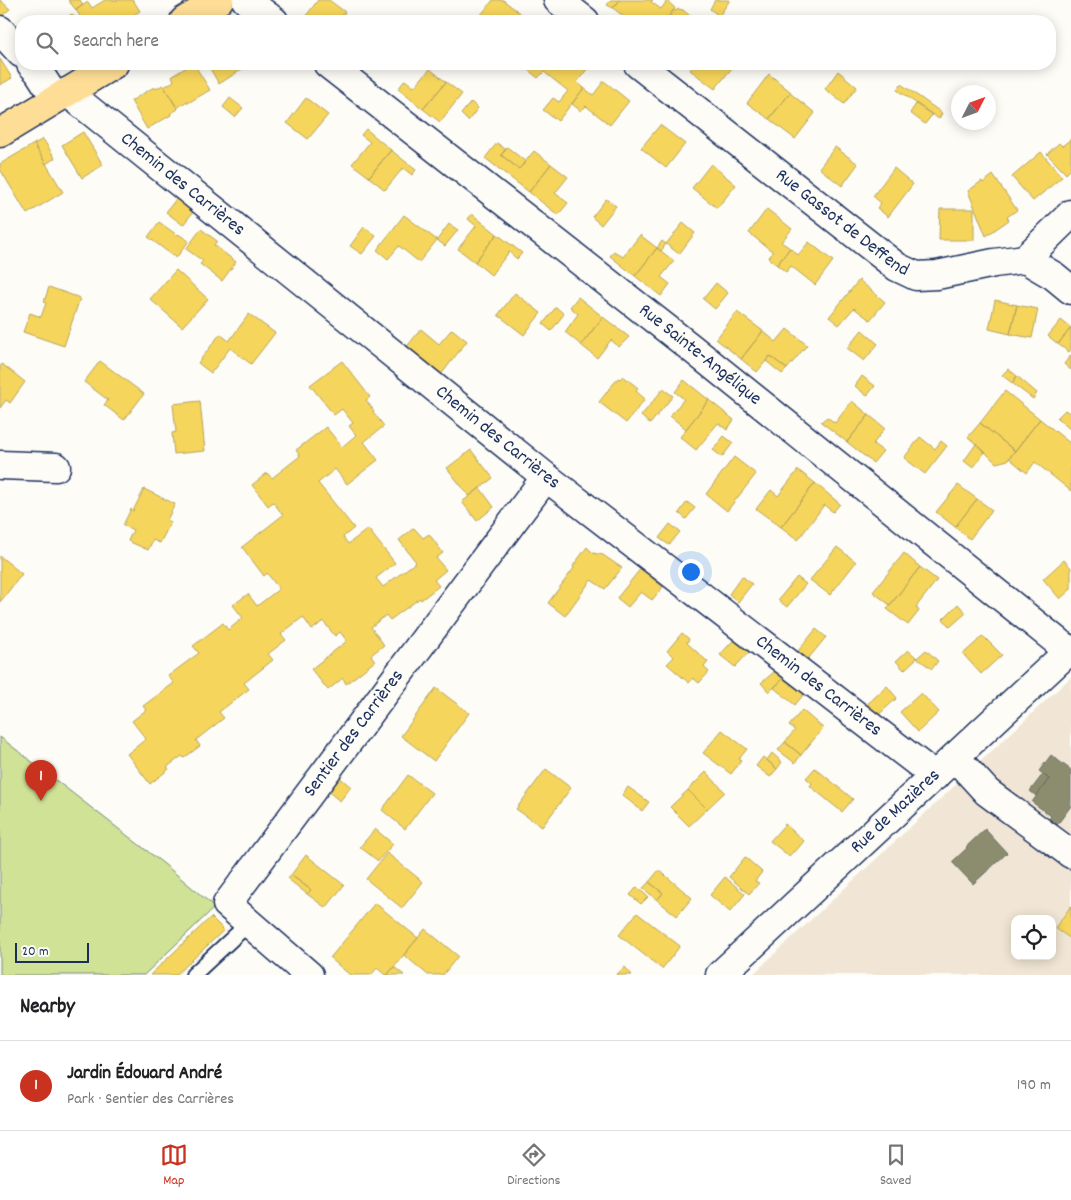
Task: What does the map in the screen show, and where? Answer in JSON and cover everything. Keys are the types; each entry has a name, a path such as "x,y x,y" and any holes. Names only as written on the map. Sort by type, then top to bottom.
{"main road":[{"path":"194,15 219,0"},
{"path":"0,133 104,70"}],"street":[{"path":"246,0 266,15"},
{"path":"558,0 577,15"},
{"path":"0,30 15,46"},
{"name":"Chemin des Carrières","path":"37,70 61,96 546,477 935,776"},
{"name":"Rue Sainte-Angélique","path":"336,70 690,347 1070,650"},
{"name":"Rue Gassot de Deffend","path":"646,70 896,267 916,276 937,275 994,263 1025,259"},
{"path":"1071,214 1025,259 1054,276 1071,290"},
{"path":"0,465 56,467"},
{"name":"Sentier des Carrières","path":"309,975 227,904 546,477"},
{"name":"Rue de Mazières","path":"720,975 1070,650"},
{"path":"955,757 987,792 1071,854"}],"lane":[{"path":"193,975 249,923"}],"shaded area":[{"path":"1071,677 1071,975 752,975"}],"green space":[{"path":"0,737 164,864 215,907 144,975 0,975"}],"building: Homes":[{"path":"0,0 10,9 0,17"},
{"path":"68,0 80,0 83,5 76,10"},
{"path":"105,0 133,0 140,11 134,15 79,15 76,10 88,2 92,8"},
{"path":"318,0 329,0 345,12 343,15 307,15"},
{"path":"493,0 503,0 522,15 481,15"},
{"path":"611,0 620,0 613,8 607,5"},
{"path":"620,0 653,0 651,2 661,9 667,1 675,8 670,15 622,15 613,8"},
{"path":"715,0 730,0 720,15 710,9"},
{"path":"678,9 683,10 689,15 670,15 674,10"},
{"path":"0,59 12,78 0,85"},
{"path":"182,70 198,70 210,90 177,108 164,87 174,81 172,76"},
{"path":"211,70 241,70 219,84"},
{"path":"429,70 446,82 423,109 398,89 405,80 414,87"},
{"path":"528,70 586,70 577,82 584,88 558,121 543,110 553,98 559,102 568,91 544,72 538,78"},
{"path":"690,70 730,70 715,89"},
{"path":"838,71 857,87 844,104 825,89"},
{"path":"769,74 791,92 769,119 747,103"},
{"path":"604,81 629,101 610,125 586,106 581,111 572,104 584,88 593,95"},
{"path":"446,82 462,94 440,122 423,109"},
{"path":"901,84 942,113 939,119 897,90"},
{"path":"163,85 178,109 147,129 131,101 154,87 155,89"},
{"path":"790,93 815,113 795,139 769,119"},
{"path":"230,98 243,108 235,117 223,107"},
{"path":"306,98 328,115 308,139 287,123"},
{"path":"471,102 478,108 468,121 461,114"},
{"path":"916,104 932,115 925,124 910,113"},
{"path":"660,125 685,144 666,168 641,148"},
{"path":"366,129 391,150 369,177 352,164 370,142 361,135"},
{"path":"83,132 103,165 82,178 62,145"},
{"path":"43,139 55,158 46,164 34,144"},
{"path":"1071,139 1071,169 1066,174 1047,154 1059,143 1062,146"},
{"path":"497,143 506,150 501,155 519,169 534,151 551,164 529,192 485,158"},
{"path":"34,144 63,192 27,214 0,169 0,164"},
{"path":"507,147 526,162 519,169 501,155"},
{"path":"835,147 858,164 842,186 819,168"},
{"path":"391,150 416,170 412,175 403,168 385,190 369,177"},
{"path":"1041,152 1062,177 1033,201 1012,177"},
{"path":"551,164 568,177 555,193 568,203 558,215 529,192"},
{"path":"711,164 736,185 717,208 692,188"},
{"path":"894,168 913,184 888,217 877,208 881,203 873,196"},
{"path":"993,175 1017,210 1007,217 1009,220 986,236 968,191"},
{"path":"180,194 197,207 183,225 166,212"},
{"path":"606,199 616,206 601,225 592,217"},
{"path":"767,209 792,229 781,242 790,248 777,265 768,258 773,252 749,233"},
{"path":"940,209 974,209 974,240 939,240"},
{"path":"472,214 497,234 475,262 458,249 476,226 468,219"},
{"path":"404,215 437,240 419,262 399,246 388,259 377,250"},
{"path":"159,222 189,241 176,258 148,237"},
{"path":"683,223 695,233 679,254 666,244"},
{"path":"449,224 458,230 445,246 437,240"},
{"path":"364,227 376,236 362,254 350,246"},
{"path":"201,229 217,241 214,245 236,262 222,281 200,264 203,261 186,249"},
{"path":"497,234 522,253 517,259 509,252 491,275 475,262"},
{"path":"640,235 657,248 635,276 610,256 614,251 623,257"},
{"path":"662,241 666,244 661,251 657,248"},
{"path":"809,242 833,261 815,285 791,266 786,272 777,265 790,248 798,255"},
{"path":"657,248 674,261 661,277 670,284 661,296 635,276"},
{"path":"176,270 208,299 182,327 150,299"},
{"path":"859,280 885,302 870,320 854,308 839,325 829,317"},
{"path":"716,283 728,293 715,309 703,299"},
{"path":"49,287 80,298 64,346 23,332 30,313 41,317"},
{"path":"515,293 541,313 524,335 498,315"},
{"path":"578,297 603,317 581,345 565,332 578,314 570,307"},
{"path":"995,300 1017,305 1010,334 989,329"},
{"path":"1017,305 1038,309 1032,338 1010,334"},
{"path":"556,307 564,314 551,331 543,324"},
{"path":"737,312 763,331 741,359 716,339"},
{"path":"249,314 275,333 251,364 230,348 211,373 198,363 220,334 229,341"},
{"path":"603,317 629,337 619,347 611,340 597,358 581,345"},
{"path":"1061,320 1071,328 1058,344 1048,336"},
{"path":"1071,328 1071,349 1069,352 1058,344"},
{"path":"421,329 439,344 452,329 467,341 440,376 405,349"},
{"path":"787,329 807,345 787,369 770,356 757,372 741,359 763,331 776,342"},
{"path":"862,330 878,344 864,361 847,348"},
{"path":"1071,355 1071,370 1064,364"},
{"path":"770,356 787,369 782,374 766,361"},
{"path":"100,361 144,394 124,420 104,405 108,400 84,382"},
{"path":"342,361 370,397 366,400 384,426 364,442 378,460 347,484 335,469 318,483 354,528 343,537 348,544 368,529 395,563 376,578 383,587 416,562 399,540 414,528 423,538 429,534 443,553 436,558 446,570 434,580 439,586 390,620 386,615 371,627 384,645 371,655 375,661 346,684 343,678 328,690 311,669 347,641 340,632 335,636 323,621 312,630 303,617 281,634 286,640 268,654 273,660 244,683 249,689 219,712 224,718 196,740 200,746 184,758 182,756 167,767 169,769 150,784 127,754 146,739 132,721 146,710 143,706 174,683 168,676 199,653 193,646 223,623 228,630 243,618 233,605 248,594 257,606 279,589 267,573 264,576 242,547 283,515 273,502 268,506 252,485 267,473 272,478 300,456 296,450 326,427 342,447 356,435 349,426 353,423 342,409 334,415 310,385"},
{"path":"2,364 25,382 10,403 6,400 0,408 0,367"},
{"path":"1008,369 1017,376 1012,383 1002,375"},
{"path":"623,376 638,388 636,391 645,399 626,423 599,402 618,378 620,379"},
{"path":"862,376 875,386 867,396 855,386"},
{"path":"1017,376 1037,393 1033,399 1012,383"},
{"path":"684,380 709,400 686,429 670,416 684,399 675,392"},
{"path":"663,389 673,396 650,424 641,416"},
{"path":"1005,391 1040,419 1015,451 980,423"},
{"path":"709,400 734,420 727,430 718,423 696,450 680,437"},
{"path":"200,401 205,451 174,454 172,433 176,432 173,404"},
{"path":"852,401 869,415 847,442 821,422 827,417 835,423"},
{"path":"1065,410 1071,414 1071,430 1057,418"},
{"path":"869,415 885,428 873,444 883,451 873,463 847,442"},
{"path":"1040,419 1071,444 1071,491 1035,462 1027,473 1009,458"},
{"path":"980,423 1015,451 1008,460 996,463 968,437"},
{"path":"724,436 733,443 722,457 713,450"},
{"path":"920,437 935,449 941,441 947,446 925,474 904,458"},
{"path":"976,444 985,452 973,468 964,461"},
{"path":"471,450 493,478 469,496 447,468"},
{"path":"734,457 756,474 727,511 706,494"},
{"path":"798,470 815,483 781,527 756,509 771,490 778,496"},
{"path":"815,483 840,504 833,512 824,505 798,540 781,527"},
{"path":"958,485 977,499 955,527 936,512"},
{"path":"480,488 494,507 477,521 462,502"},
{"path":"144,489 175,504 167,520 171,522 160,543 153,540 148,550 128,541 133,530 123,525 131,509 133,511"},
{"path":"977,499 992,510 970,539 955,527"},
{"path":"687,502 695,508 686,519 679,513"},
{"path":"670,524 680,532 669,545 659,538"},
{"path":"587,547 593,553 603,555 622,568 605,589 591,580 565,616 548,603"},
{"path":"837,547 856,562 830,595 810,580"},
{"path":"904,553 920,567 890,605 873,592"},
{"path":"0,556 22,574 0,602"},
{"path":"1064,560 1071,568 1071,589 1060,599 1043,579"},
{"path":"646,562 658,571 652,578 663,587 652,600 641,592 628,607 617,598"},
{"path":"920,567 937,580 916,607 919,611 908,625 887,609"},
{"path":"742,576 752,584 738,602 729,594"},
{"path":"797,577 806,584 787,607 778,600"},
{"path":"958,604 966,613 950,627 943,619"},
{"path":"816,629 826,637 808,659 798,651"},
{"path":"682,633 689,639 687,643 708,662 704,667 709,672 699,683 693,678 689,683 667,664 674,657 667,651"},
{"path":"737,636 752,649 735,667 720,655"},
{"path":"983,636 1002,655 981,674 963,654"},
{"path":"908,650 917,658 904,670 896,661"},
{"path":"926,650 938,661 932,669 917,658"},
{"path":"780,667 788,674 769,692 761,683"},
{"path":"788,674 808,689 795,705 774,688"},
{"path":"887,686 897,698 874,719 862,709"},
{"path":"436,688 469,713 434,761 401,736"},
{"path":"921,693 939,712 918,732 900,712"},
{"path":"802,710 823,728 801,755 785,742 795,730 789,726"},
{"path":"722,730 747,749 731,774 703,753"},
{"path":"785,742 801,755 795,763 778,750"},
{"path":"772,753 782,762 777,769 767,760"},
{"path":"763,757 777,769 770,777 756,766"},
{"path":"815,768 853,799 842,812 810,786 812,783 806,778"},
{"path":"546,769 571,788 542,827 516,809"},
{"path":"706,772 725,792 707,809 688,790"},
{"path":"337,775 351,787 340,801 326,790"},
{"path":"408,775 432,793 405,829 382,810"},
{"path":"628,787 649,802 642,811 622,795"},
{"path":"688,790 707,809 689,826 670,807"},
{"path":"785,824 804,841 789,856 770,841"},
{"path":"375,829 393,844 378,861 360,847"},
{"path":"387,853 423,882 402,908 366,879"},
{"path":"306,855 344,885 326,908 307,894 311,890 291,875"},
{"path":"745,857 762,872 755,881 759,883 749,894 729,877"},
{"path":"659,870 692,898 677,916 657,900 663,893 649,882"},
{"path":"291,875 311,890 307,894 288,879"},
{"path":"725,877 745,894 730,912 710,895"},
{"path":"649,882 663,893 657,900 643,888"},
{"path":"637,887 648,897 641,904 630,895"},
{"path":"375,903 418,938 387,975 377,968 371,975 350,975 330,958"},
{"path":"1071,906 1071,939 1056,929"},
{"path":"637,913 680,946 662,969 619,935"},
{"path":"211,917 224,930 176,975 150,975"},
{"path":"425,929 458,956 443,975 428,975 404,955"},
{"path":"394,967 404,975 387,975"},
{"path":"625,967 632,975 616,975"}],"building: Industry":[{"path":"1051,755 1071,770 1071,806 1057,825 1049,819 1051,816 1032,802 1049,779 1039,771"},
{"path":"1043,774 1049,779 1036,796 1030,791"},
{"path":"985,829 1007,853 973,884 952,862"}],"place":[{"name":"Jardin Édouard André","path":"41,801"}]}
